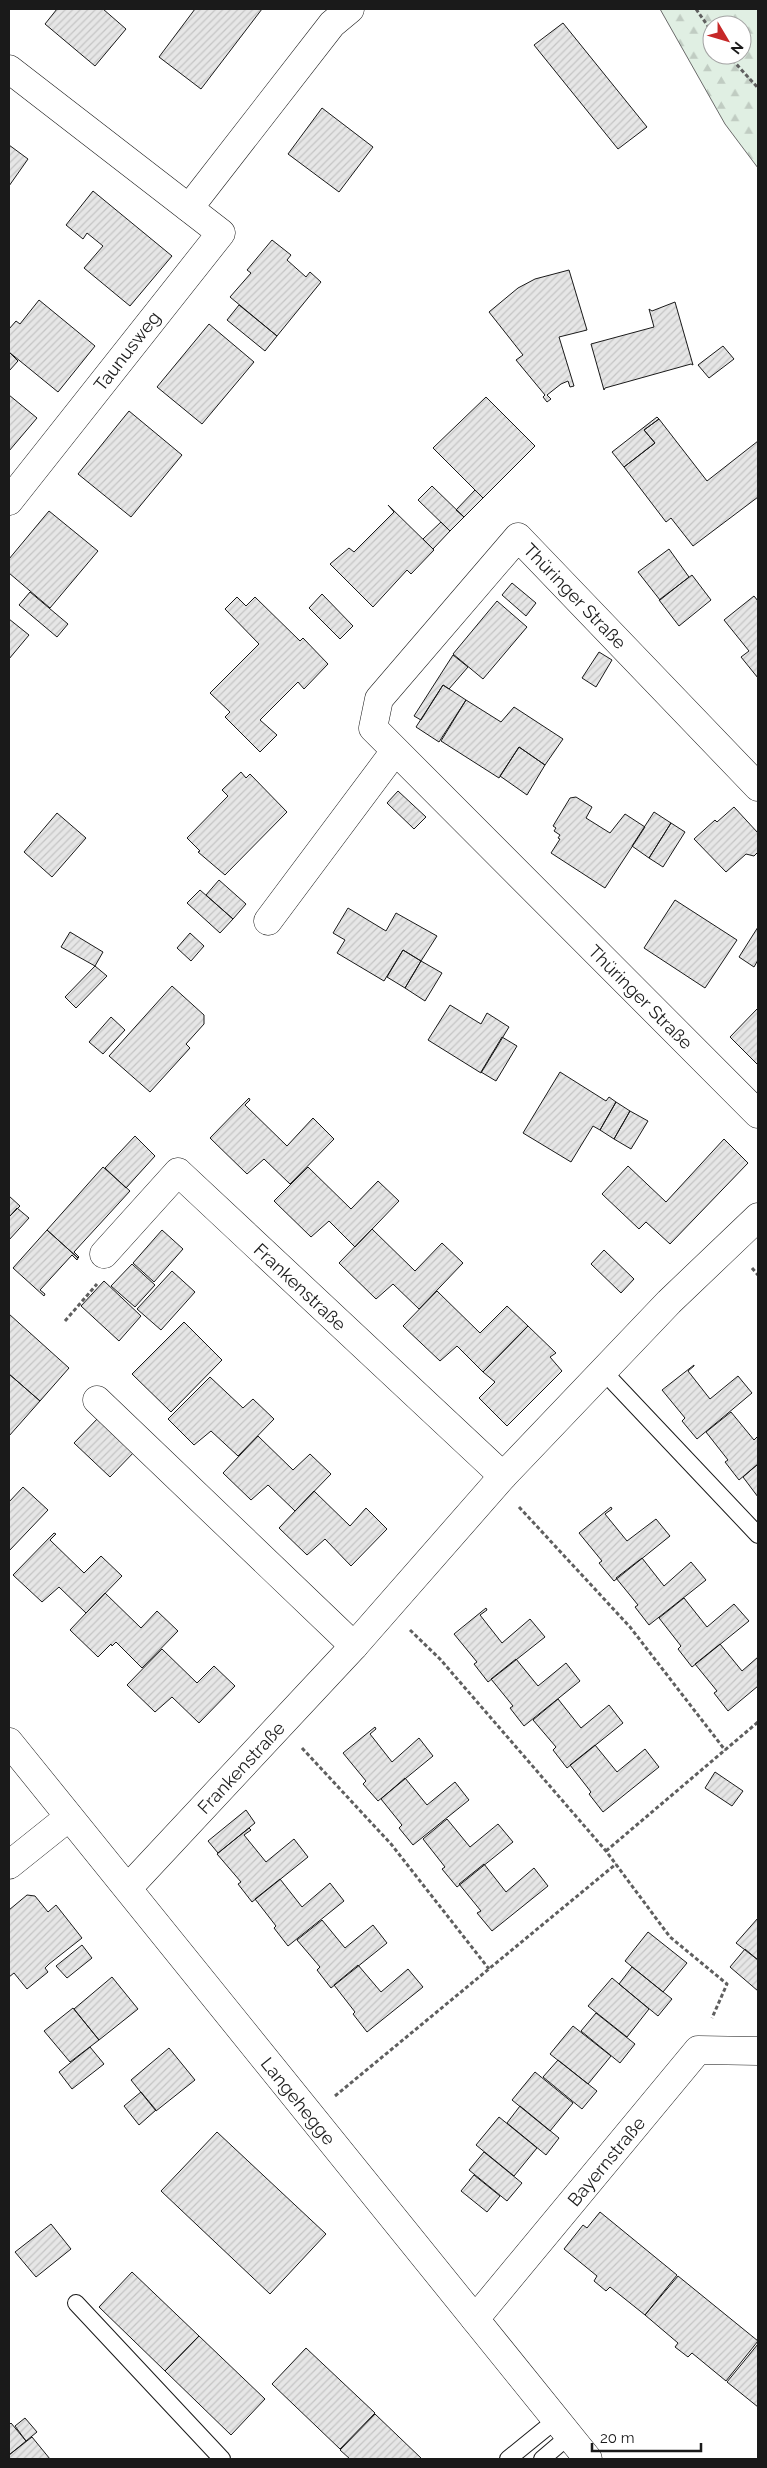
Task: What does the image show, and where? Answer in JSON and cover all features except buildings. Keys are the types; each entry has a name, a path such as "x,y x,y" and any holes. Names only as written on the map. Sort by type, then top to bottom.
{"street":[{"path":"189,208 332,24 350,9"},
{"name":"Taunusweg","path":"9,69 221,233 9,501"},
{"name":"Thüringer Straße","path":"758,787 518,537 379,699 374,728 395,751 758,1114"},
{"path":"268,921 395,751"},
{"name":"Frankenstraße","path":"104,1254 178,1172 500,1480"},
{"name":"Frankenstraße","path":"128,1888 354,1646 500,1480 669,1302 758,1217"},
{"path":"97,1400 354,1646"},
{"name":"Langehegge","path":"9,1742 588,2459"},
{"path":"9,1865 69,1817"},
{"path":"698,2050 758,2051"},
{"name":"Bayernstraße","path":"475,2319 698,2050"}],"lane":[{"path":"604,1371 758,1535"},
{"path":"76,2303 222,2459"},
{"path":"508,2459 562,2428"},
{"path":"542,2459 562,2428"}],"path":[{"path":"737,65 758,88"},
{"path":"64,1321 105,1275 104,1254"},
{"path":"500,1480 630,1628 725,1750"},
{"path":"386,1609 440,1659 606,1851 670,1937 728,1984 698,2050"},
{"path":"606,1851 758,1722"},
{"path":"281,1724 391,1844 489,1969"},
{"path":"311,2116 616,1864"}],"green space":[{"path":"660,9 758,9 758,168 725,124"}]}
